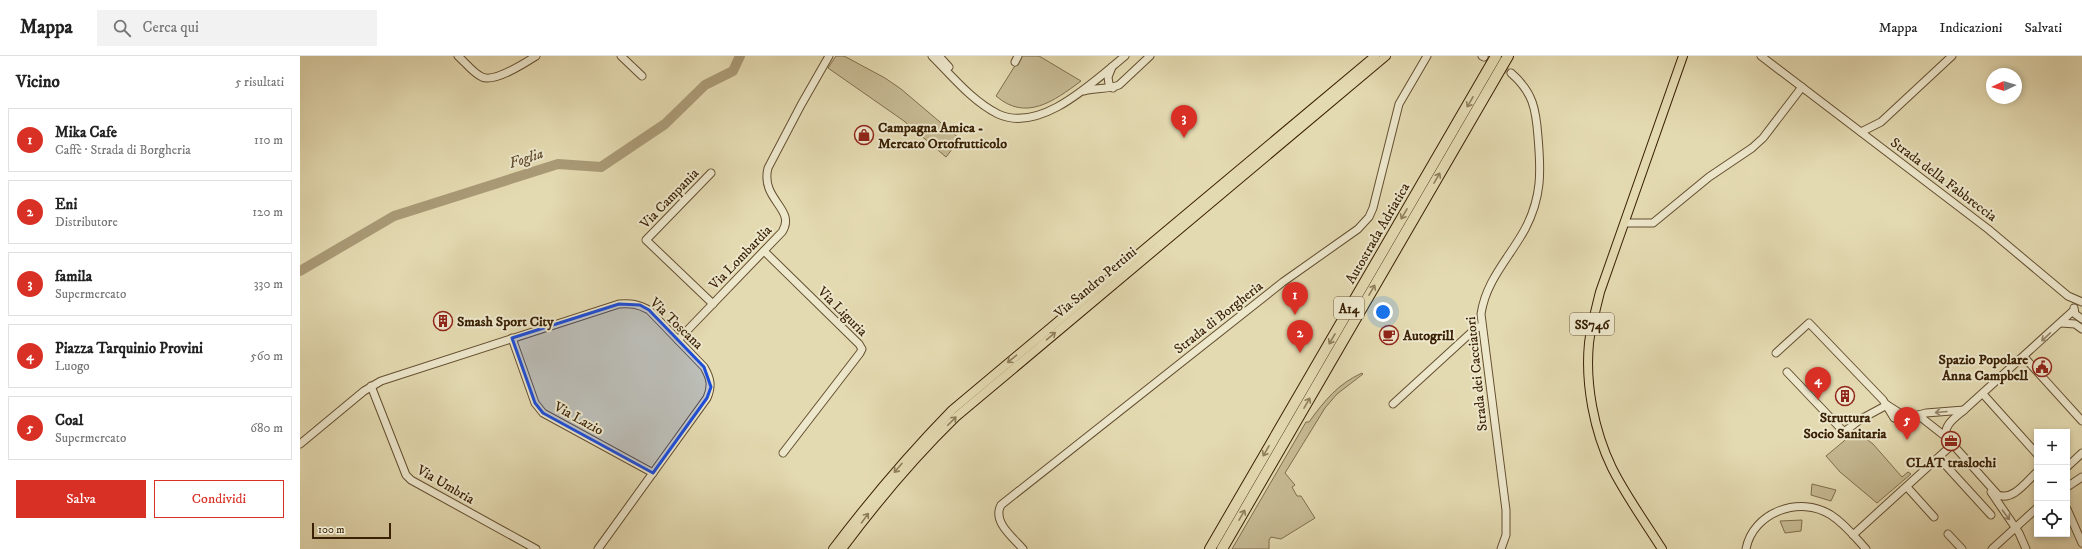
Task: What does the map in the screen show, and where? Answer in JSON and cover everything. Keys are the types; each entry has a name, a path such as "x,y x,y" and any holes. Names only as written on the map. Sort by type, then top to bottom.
{"highway":[{"name":"Autostrada Adriatica","path":"1210,549 1496,56"},
{"name":"Autostrada Adriatica","path":"1222,549 1508,56"}],"main road":[{"name":"Via Sandro Pertini","path":"833,549 867,503 908,455 952,410 1375,56"},
{"name":"Via Sandro Pertini","path":"842,549 880,499 918,455 956,417 1386,56"},
{"name":"SS746","path":"1670,94 1677,56"},
{"name":"SS746","path":"1661,549 1612,468 1597,427 1590,389 1589,353 1592,322 1600,292 1683,56"}],"street":[{"path":"458,56 483,78 491,79 536,56"},
{"path":"621,56 642,76"},
{"name":"Via Lombardia","path":"678,340 764,252 786,225 786,218 783,211 767,186 766,177 768,168 829,56"},
{"path":"932,56 976,97 998,113 1010,118 1034,116 1044,113 1078,93 1125,56"},
{"path":"939,56 976,97"},
{"path":"1078,93 1093,88 1113,88 1119,85 1150,56"},
{"path":"1422,56 1422,67"},
{"name":"Strada di Borgheria","path":"1023,549 999,520 997,512 1001,505 1283,282 1364,223 1373,208 1399,104 1422,67 1427,56"},
{"name":"Strada della Fabbreccia","path":"1761,56 1988,229 2068,296 2082,302"},
{"path":"1862,132 1881,122 1952,56"},
{"path":"1113,66 1108,77 1109,84 1113,88"},
{"name":"Strada dei Cacciatori","path":"1501,549 1506,535 1506,510 1481,326 1482,302 1489,284 1524,230 1536,204 1540,185 1540,163 1534,106 1525,86 1511,72"},
{"path":"1625,223 1653,223 1709,177 1752,148 1763,138 1802,86"},
{"name":"Via Campania","path":"711,173 646,240 713,304"},
{"name":"Via Liguria","path":"764,252 859,344 862,349 783,452"},
{"name":"Strada della Fabbreccia","path":"2068,296 2077,317 2082,319"},
{"name":"Strada della Fabbreccia","path":"2074,309 2077,304 2082,302"},
{"name":"Via Toscana","path":"300,444 371,386 381,381 619,304 630,303 640,305 649,310 704,367 710,378 711,387 707,398 598,549"},
{"path":"1946,437 1945,432 1947,426 2024,357 2074,309"},
{"path":"1776,353 1809,323 1887,405 1894,418 1903,419 1918,415 1964,410"},
{"path":"2060,323 2075,324 2082,328"},
{"path":"1393,404 1475,329 1481,326"},
{"name":"Via Lazio","path":"512,338 536,403 543,413 653,473"},
{"path":"2024,357 2082,421"},
{"path":"1788,372 1844,432 1861,419 1887,405"},
{"name":"Via Umbria","path":"371,386 406,475 418,484 536,549"},
{"path":"1983,394 2034,451"},
{"path":"1918,415 1946,437 1998,495 2004,498 2011,496 2034,475"},
{"path":"1853,535 1953,444"},
{"path":"2069,465 2082,454"},
{"path":"1938,458 1991,515"},
{"path":"2070,485 2082,477"},
{"path":"1982,478 1999,506 2015,527 2026,549"},
{"path":"1907,487 1934,517"},
{"path":"1746,549 1748,541 1755,528 1766,517 1781,509 1798,506 1816,508 1830,514 1843,524 1866,549"},
{"path":"1992,549 2034,511"},
{"path":"2070,516 2082,543"},
{"path":"1948,534 1962,549"}],"highlighted area":[{"path":"619,304 640,305 649,310 704,367 711,387 707,398 653,473 543,413 535,403 512,338"}],"shaded area":[{"path":"836,56 844,56 885,78 901,89 960,139 946,157 904,121 828,68"},
{"path":"1021,56 1039,56 1081,81 1061,95 1040,106 1029,108 1007,104 996,96"},
{"path":"1362,373 1363,374 1337,394 1325,408 1285,473 1295,485 1292,487 1297,496 1301,496 1315,518 1281,539 1271,537 1269,540 1269,549 1232,549 1306,422 1309,422 1332,393 1353,377"},
{"path":"1856,431 1873,444 1902,477 1908,472 1911,474 1877,503 1840,472 1826,456"},
{"path":"1812,484 1836,490 1831,501 1811,495"},
{"path":"1802,520 1801,531 1785,533 1780,521"}],"waterway":[{"name":"Foglia","path":"300,271 394,216 558,164 601,167 665,124 705,85 733,71 740,56"}],"tunnel":[{"path":"1484,57 1511,73"}],"place":[{"name":"Campagna Amica - Mercato Ortofrutticolo","path":"864,135"},
{"name":"famila","path":"1184,138"},
{"name":"Mika Cafe","path":"1295,315"},
{"name":"Smash Sport City","path":"443,321"},
{"name":"Autogrill","path":"1389,335"},
{"name":"Eni","path":"1300,353"},
{"name":"Spazio Popolare Anna Campbell","path":"2042,367"},
{"name":"Struttura Socio Sanitaria","path":"1845,396"},
{"name":"Piazza Tarquinio Provini","path":"1818,400"},
{"name":"Coal","path":"1907,440"},
{"name":"CLAT traslochi","path":"1951,441"}]}
